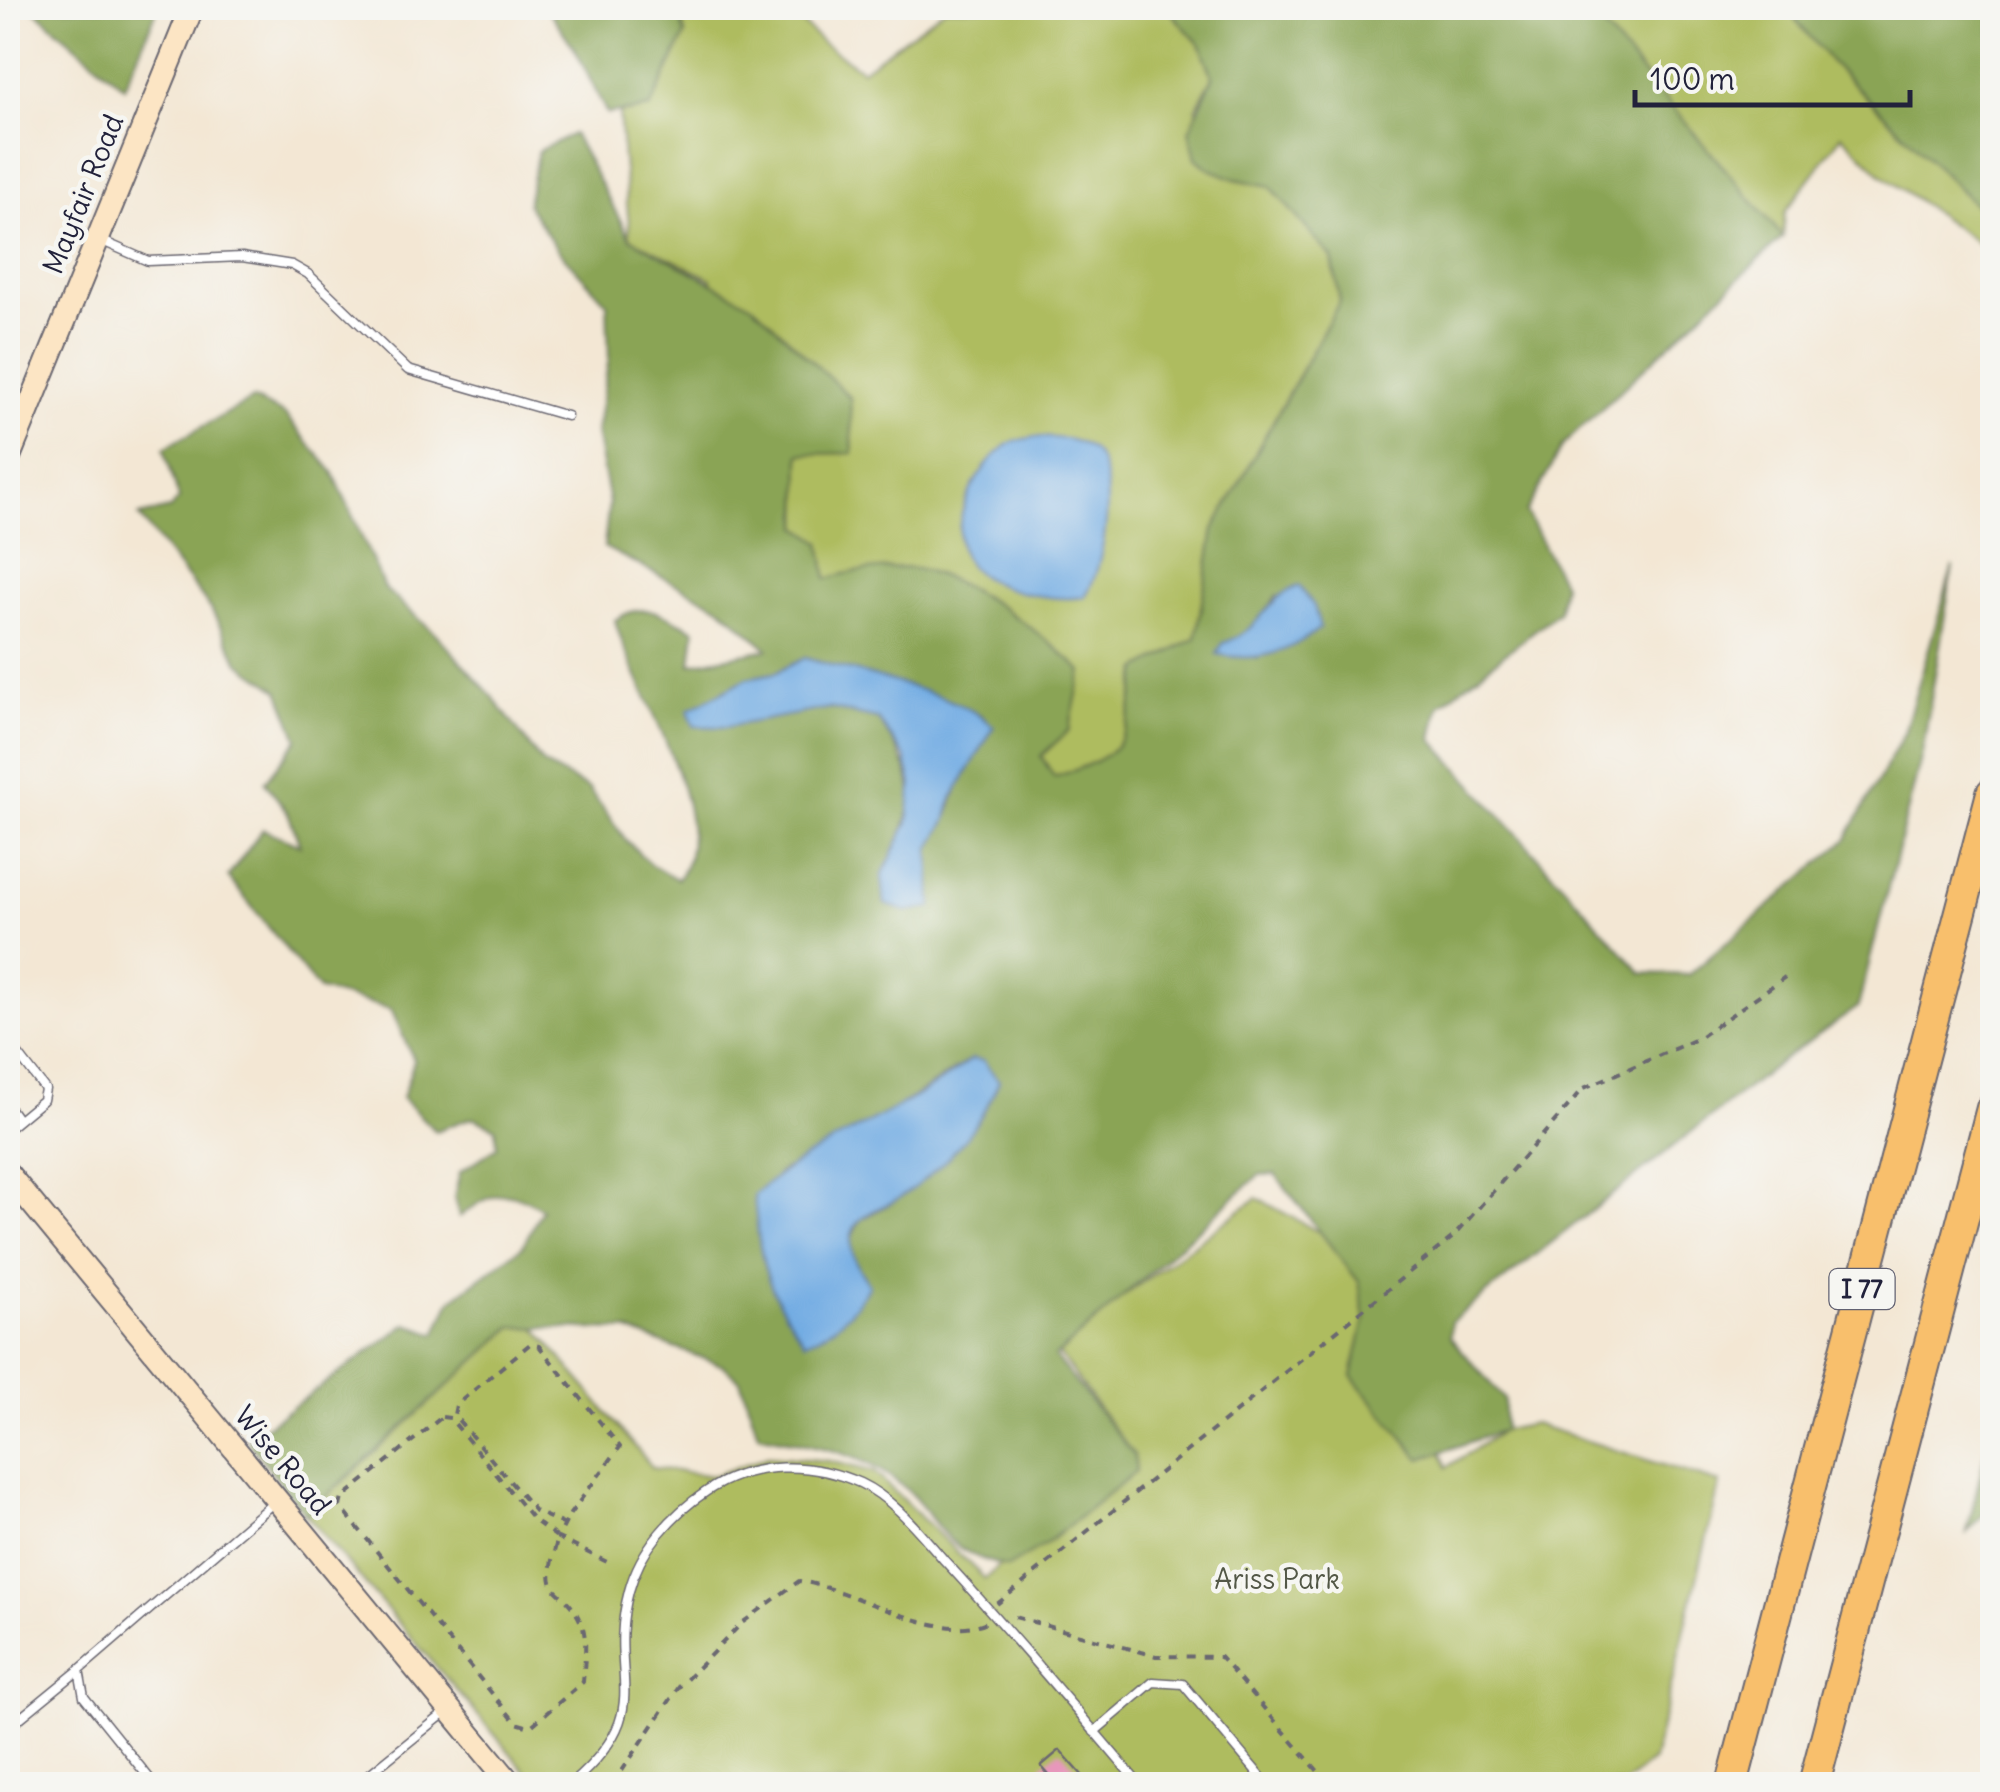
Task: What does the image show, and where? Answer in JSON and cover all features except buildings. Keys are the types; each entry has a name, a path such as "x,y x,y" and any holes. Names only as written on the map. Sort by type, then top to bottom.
{"highway":[{"name":"I 77","path":"1732,1784 1992,793"},
{"path":"1814,1784 1992,1108"}],"street":[{"name":"Mayfair Road","path":"8,459 192,8"},
{"name":"Wise Road","path":"8,1174 511,1784"}],"lane":[{"path":"98,239 148,261 242,257 292,265 308,274 408,370 567,416"},
{"path":"8,1041 45,1089 43,1100 8,1129"},
{"path":"8,1106 18,1120"},
{"path":"571,1784 600,1758 618,1733 626,1704 629,1590 642,1561 682,1508 716,1485 759,1469 793,1466 861,1483 895,1507 993,1613 1139,1784"},
{"path":"8,1728 277,1500"},
{"path":"79,1670 84,1697 154,1784"},
{"path":"1094,1732 1153,1682 1183,1684 1267,1784"},
{"path":"357,1784 449,1709"}],"path":[{"path":"613,1784 679,1687 742,1624 799,1582 864,1598 920,1622 955,1629 981,1625 1453,1237 1584,1088 1696,1039 1785,977"},
{"path":"564,1525 535,1511 454,1415 456,1405 530,1344 538,1346 620,1447 564,1525 558,1538 548,1570 550,1583 582,1624 583,1682 526,1728 516,1724 360,1533 340,1502 446,1416 534,1520 558,1538 610,1563"}],"green space":[{"path":"32,8 158,8 124,87"},
{"path":"547,8 678,8 685,35 650,108 607,114 576,51"},
{"path":"678,8 786,8 824,44 862,70 946,8 1167,8 1201,46 1213,77 1196,108 1235,179 1270,186 1332,258 1340,301 1257,450 1196,638 1139,669 1126,729 1110,752 1097,760 1054,777 1041,756 827,580 799,528 800,453 711,279 630,238 619,113 650,108 685,35"},
{"path":"1167,8 1587,8 1783,237 1563,445 1526,512 1563,584 1559,611 1439,706 1432,739 1642,973 1689,975 1846,840 1904,733 1953,566 1922,754 1858,1007 1780,1062 1451,1322 1450,1337 1504,1399 1504,1430 1421,1459 1352,1376 1365,1319 1359,1282 1275,1174 1259,1175 1055,1357 1134,1455 1136,1471 1046,1544 1008,1567 982,1559 950,1540 906,1489 874,1467 826,1449 758,1434 740,1380 722,1365 626,1330 512,1327 306,1515 247,1440 407,1324 436,1334 451,1300 522,1247 542,1209 518,1197 499,1195 459,1217 454,1198 460,1172 497,1147 496,1128 473,1117 435,1131 402,1098 414,1061 391,1009 319,990 228,877 263,829 300,845 288,813 265,782 298,739 279,690 239,663 211,609 139,516 170,509 179,499 164,448 253,399 284,414 333,472 385,589 435,633 492,696 543,764 589,789 626,840 650,864 677,879 689,855 690,824 683,790 615,620 646,610 695,630 691,664 768,649 720,607 604,547 609,503 596,432 609,358 607,303 557,249 527,204 538,151 573,134 630,238 754,306 850,397 853,453 800,454 799,527 821,542 827,579 880,569 922,570 974,591 1031,628 1082,671 1069,730 1041,756 1054,777 1079,769 1110,752 1119,742 1126,729 1139,669 1196,638 1214,529 1340,301 1332,258 1270,186 1235,179 1209,169 1196,158 1189,131 1213,77 1201,46","holes":["1277,595 1258,658 1224,643 1250,633","805,658 914,688 983,716 946,821 930,849 931,907 882,876 903,831 911,796 903,762 878,719 829,708 688,710 748,678 774,673","971,1059 996,1088 893,1202 860,1220 851,1239 853,1262 778,1173 884,1116"]},
{"path":"1587,8 1786,8 1831,62 1992,221 1992,253 1882,175 1842,135 1785,212 1783,237"},
{"path":"1786,8 1992,8 1992,221 1831,62"},
{"name":"Ariss Park","path":"1257,1198 1364,1257 1447,1467 1504,1430 1534,1424 1720,1483 1653,1760 1624,1784 537,1784 306,1515 512,1327 535,1327 653,1468 713,1476 768,1456 830,1461 874,1472 985,1579 1124,1443 1054,1347"},
{"path":"1992,1417 1992,1507 1967,1532 1991,1428"}],"water":[{"path":"1035,437 1083,444 1102,465 1106,525 1097,568 1084,597 1039,596 1005,587 977,573 961,549 961,517 974,484 1009,444"},
{"path":"1299,586 1314,606 1320,628 1272,654 1217,654 1223,643 1247,630 1277,599"},
{"path":"805,658 932,694 978,715 994,727 952,798 946,821 930,849 932,907 906,911 885,904 882,876 908,823 912,783 905,757 878,719 829,708 725,727 694,726 688,710 748,678 775,673"},
{"path":"971,1059 983,1061 999,1081 991,1099 958,1147 931,1174 900,1198 859,1221 851,1246 869,1285 842,1320 805,1342 781,1306 766,1273 754,1195 805,1157 918,1095"}]}
